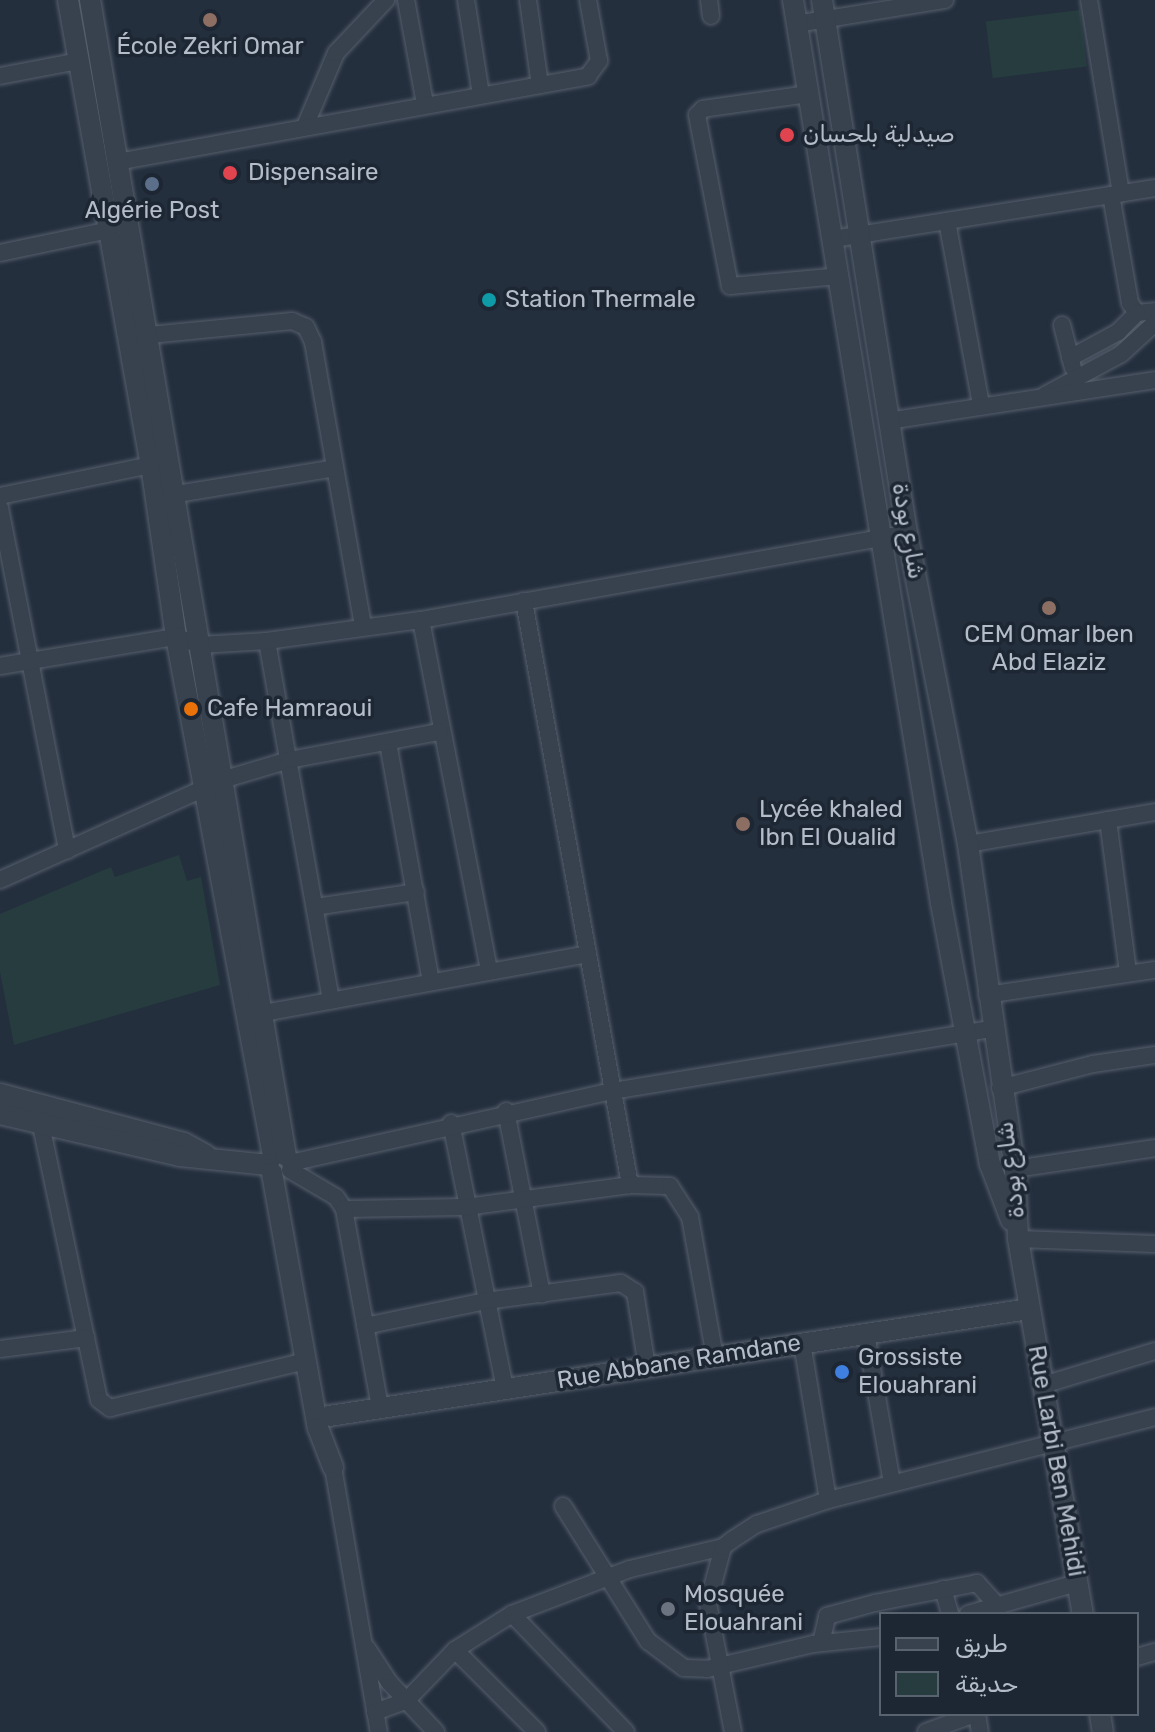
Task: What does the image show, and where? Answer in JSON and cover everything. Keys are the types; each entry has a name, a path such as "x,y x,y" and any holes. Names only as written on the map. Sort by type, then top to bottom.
{"street":[{"path":"68,0 151,465 176,637 214,784 264,1013 281,1165"},
{"path":"90,0 177,494 200,645 214,784 301,1294 329,1416 333,1467 379,1732"},
{"path":"363,0 366,18"},
{"path":"306,124 336,53 386,0"},
{"path":"406,0 425,104"},
{"path":"466,0 481,95"},
{"path":"528,0 540,85"},
{"path":"117,162 306,124 540,85 595,71 599,61 588,0"},
{"name":"شارع بودة","path":"793,0 965,1035 990,1164 1018,1239"},
{"path":"796,24 824,10 945,0"},
{"path":"1089,0 1127,291 1137,313"},
{"name":"شارع بودة","path":"824,10 856,235 907,533 968,844 1000,1088 1015,1169 1018,1239"},
{"path":"0,76 79,61"},
{"path":"808,94 703,109 697,115 728,284 741,288 839,276"},
{"path":"833,239 1155,188"},
{"path":"947,221 981,405"},
{"path":"0,253 109,230"},
{"path":"1070,358 1118,332 1137,313 1155,311"},
{"path":"150,335 302,323 313,342 363,627"},
{"path":"1037,400 1121,354 1155,323"},
{"path":"1062,325 1075,378"},
{"path":"888,421 1155,380"},
{"path":"0,496 151,465"},
{"path":"177,494 335,468"},
{"path":"0,508 26,662 67,851"},
{"path":"0,666 176,637 200,645 267,641 421,620 907,533"},
{"path":"524,601 630,1185"},
{"path":"421,620 439,732 489,970"},
{"path":"267,641 331,1000"},
{"path":"0,880 214,784 289,760 439,732"},
{"path":"388,743 431,981"},
{"path":"968,844 1155,812"},
{"path":"1108,820 1128,972"},
{"path":"315,907 416,892"},
{"path":"264,1013 588,954"},
{"path":"987,995 1155,970"},
{"path":"0,1114 180,1156 281,1165 506,1111 992,1029"},
{"path":"1000,1088 1093,1064 1155,1055"},
{"path":"0,1094 184,1143 207,1156"},
{"path":"506,1111 542,1294"},
{"path":"451,1123 505,1389"},
{"path":"41,1125 99,1400 105,1407 306,1361"},
{"path":"1015,1169 1155,1148"},
{"path":"281,1165 336,1197 344,1209 380,1408"},
{"path":"344,1209 466,1207 630,1185 665,1184 685,1206 715,1357"},
{"path":"1018,1239 1155,1244"},
{"name":"Rue Larbi Ben Mehidi","path":"1018,1239 1083,1612"},
{"path":"365,1326 486,1301 610,1283 628,1286 638,1302 647,1367"},
{"path":"301,1294 306,1361 318,1428 333,1467"},
{"name":"Rue Abbane Ramdane","path":"329,1416 1029,1309"},
{"path":"866,1334 892,1483"},
{"path":"0,1349 86,1338"},
{"path":"802,1343 828,1500"},
{"path":"1043,1385 1155,1351"},
{"path":"375,1712 406,1701 455,1650 512,1614 606,1577 723,1547 757,1524 828,1500 1155,1417"},
{"path":"563,1506 648,1641 672,1663 696,1670 821,1643 844,1645 879,1637"},
{"path":"723,1547 709,1587 716,1665 733,1732"},
{"path":"821,1643 822,1625 830,1614 943,1589 977,1583 998,1606"},
{"path":"976,1612 1077,1583"},
{"path":"943,1589 949,1612"},
{"path":"512,1614 626,1732"},
{"path":"363,1640 406,1701 436,1732"},
{"path":"455,1650 537,1732"},
{"path":"926,1732 970,1716"}],"green space":[{"path":"1080,10 1087,67 993,78 986,22"},
{"path":"179,855 187,881 201,877 220,985 14,1045 0,972 0,914 111,867 115,877"}],"place":[{"name":"École Zekri Omar","path":"210,20"},
{"name":"صيدلية بلحسان","path":"787,135"},
{"name":"Dispensaire","path":"230,173"},
{"name":"Algérie Post","path":"152,184"},
{"name":"Station Thermale","path":"489,300"},
{"name":"CEM Omar Iben Abd Elaziz","path":"1049,608"},
{"name":"Cafe Hamraoui","path":"191,709"},
{"name":"Lycée khaled Ibn El Oualid","path":"743,824"},
{"name":"Grossiste Elouahrani","path":"842,1372"},
{"name":"Mosquée Elouahrani","path":"668,1609"}]}
